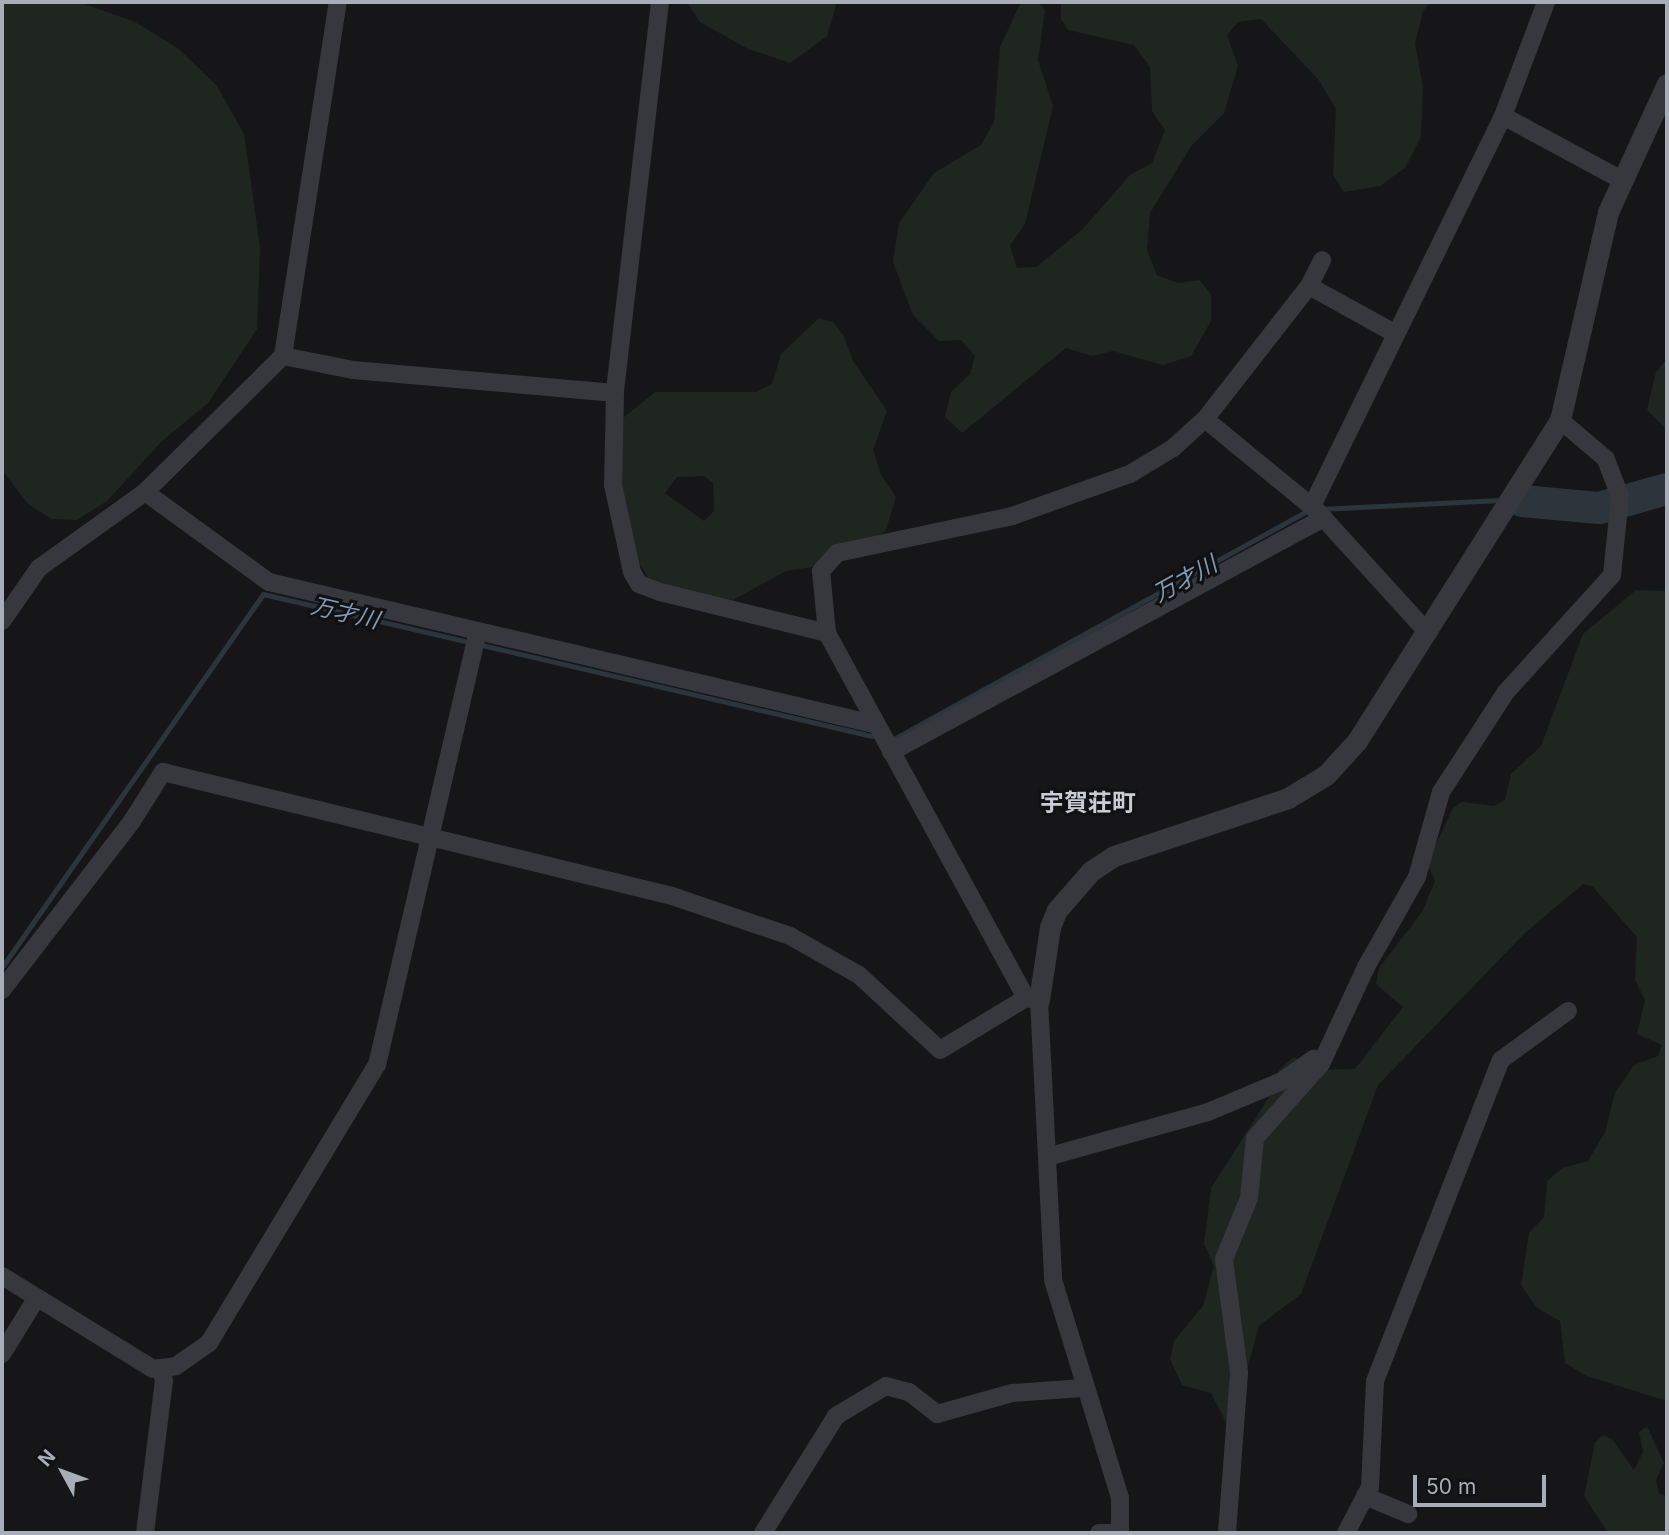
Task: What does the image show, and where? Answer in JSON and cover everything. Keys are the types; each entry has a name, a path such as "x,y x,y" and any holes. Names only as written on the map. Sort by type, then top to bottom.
{"street":[{"path":"2,621 39,568 145,492 283,356 338,2"},
{"path":"660,2 615,393 613,485 623,545 636,581 668,595 827,633"},
{"path":"891,752 1315,509 1396,334 1503,116 1546,2"},
{"path":"1099,1533 1118,1533 1120,1498 1083,1388 1053,1280 1047,1157 1033,999 1050,927 1080,882 1114,856 1225,822 1288,798 1326,775 1357,741 1428,633 1560,420 1596,251 1622,180 1667,84"},
{"path":"1503,116 1622,180"},
{"path":"1033,999 874,724 827,633 821,571 837,552 1012,516 1130,474 1173,448 1205,419 1308,286 1322,260"},
{"path":"1308,286 1396,334"},
{"path":"283,356 353,370 615,393"},
{"path":"1205,419 1315,509 1428,633"},
{"path":"1227,1533 1239,1372 1224,1259 1248,1198 1255,1138 1321,1064 1327,1043 1417,877 1441,792 1506,692 1612,575 1621,502 1606,459 1560,420"},
{"path":"145,492 269,582 476,640 874,724"},
{"path":"2,1276 142,1365 161,1370 186,1361 209,1343 377,1065 476,640"},
{"path":"2,990 132,821 163,772 672,896 790,936 859,975 940,1050 1033,999"},
{"path":"1346,1533 1370,1487 1375,1381 1501,1060 1568,1011"},
{"path":"1047,1157 1208,1112 1282,1082 1327,1043"},
{"path":"2,1354 36,1299"},
{"path":"145,1533 164,1381 161,1370"},
{"path":"763,1533 836,1416 886,1386 909,1392 937,1414 1012,1393 1083,1388"},
{"path":"1365,1496 1408,1514"}],"shaded area":[{"path":"2,2 82,3 135,22 179,49 217,86 244,134 260,247 257,329 208,403 162,441 107,501 77,520 52,519 28,504 2,470"},
{"path":"687,2 837,2 827,36 790,63 748,49 700,22"},
{"path":"1021,2 1039,2 1045,10 1038,60 1053,106 1025,224 1010,246 1017,268 1036,267 1082,230 1130,175 1152,163 1165,130 1152,111 1150,67 1134,45 1068,30 1061,19 1061,2 1431,2 1423,11 1415,43 1423,87 1421,137 1405,168 1380,186 1344,192 1333,175 1336,109 1318,79 1261,19 1238,22 1227,35 1238,66 1224,113 1192,145 1150,213 1147,250 1157,275 1178,283 1199,280 1211,294 1211,321 1191,356 1163,365 1113,351 1092,356 1066,348 962,433 945,417 951,392 970,374 975,356 961,340 939,341 913,315 893,262 899,223 934,173 981,145 994,122 1000,47"},
{"path":"819,318 833,322 844,336 853,361 887,411 873,450 881,475 896,497 886,530 878,537 841,544 812,567 786,571 733,600 684,594 649,579 631,549 618,464 623,418 655,392 756,392 772,384 781,354","holes":["704,476 713,483 714,511 704,521 665,493 677,477"]},
{"path":"1667,359 1667,430 1647,410 1656,372"},
{"path":"1636,590 1667,591 1667,1401 1587,1376 1565,1363 1560,1321 1537,1308 1521,1285 1529,1233 1544,1217 1547,1181 1563,1168 1588,1161 1605,1132 1615,1093 1634,1065 1658,1056 1662,1045 1637,1034 1645,1000 1635,980 1637,937 1593,887 1583,884 1524,934 1378,1085 1301,1294 1259,1326 1230,1430 1211,1393 1182,1385 1170,1359 1174,1341 1203,1306 1214,1266 1204,1244 1211,1188 1273,1091 1279,1070 1294,1057 1317,1070 1355,1069 1403,1007 1376,984 1379,968 1422,912 1435,881 1429,867 1435,846 1453,808 1462,802 1494,806 1505,800 1511,774 1541,746 1583,634"},
{"path":"1647,1426 1664,1463 1656,1480 1659,1493 1667,1497 1667,1533 1608,1533 1584,1496 1595,1443 1603,1435 1612,1439 1634,1470 1643,1452 1639,1432"}],"waterway":[{"name":"万才川","path":"1522,501 1599,508 1667,489"},
{"name":"万才川","path":"1319,509 1501,500"},
{"name":"万才川","path":"892,740 1309,510"},
{"name":"万才川","path":"2,967 263,594 872,736"}],"district":[{"name":"宇賀荘町","path":"1088,803"}]}
